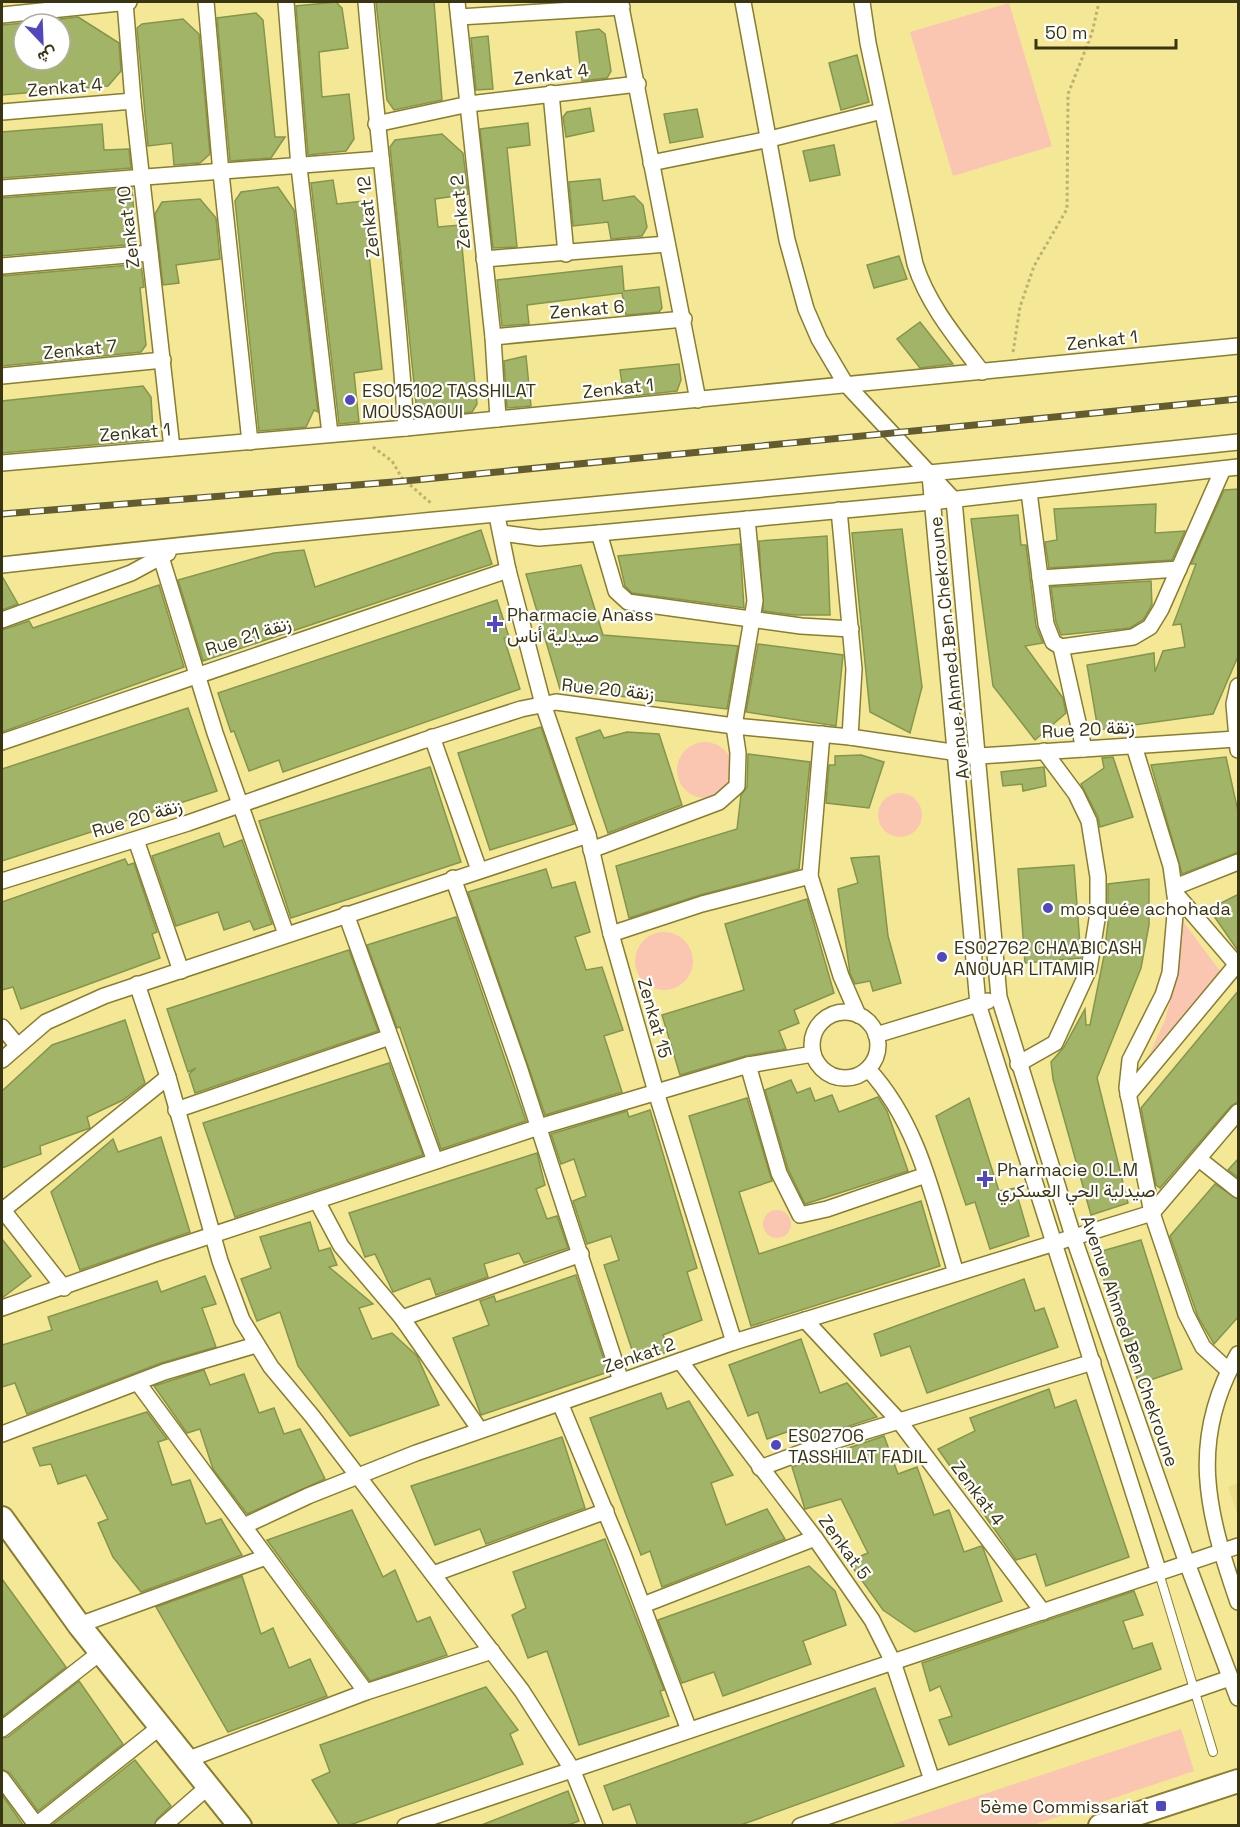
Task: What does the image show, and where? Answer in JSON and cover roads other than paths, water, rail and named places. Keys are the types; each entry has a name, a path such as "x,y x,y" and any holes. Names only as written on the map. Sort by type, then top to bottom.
{"main road":[{"path":"2,1518 79,1625 160,1727 189,1759 240,1826"},
{"path":"1100,1826 1239,1781"}],"street":[{"path":"2,15 126,2"},
{"name":"Zenkat 10","path":"126,2 132,101 172,448"},
{"path":"206,2 221,173 250,442"},
{"path":"286,2 299,167 330,434"},
{"name":"Zenkat 12","path":"366,2 376,124 392,254 406,428"},
{"name":"Zenkat 2","path":"457,2 493,337 498,419"},
{"path":"743,2 787,240 799,290 819,339 845,383 930,475"},
{"path":"862,2 905,229 918,273 942,318 982,372"},
{"path":"459,17 621,4 698,400"},
{"name":"Zenkat 4","path":"376,124 469,104 638,84"},
{"path":"551,93 566,254"},
{"name":"Zenkat 4","path":"2,112 132,101"},
{"path":"651,163 770,139 882,111"},
{"path":"2,188 381,159"},
{"path":"484,259 566,254 667,243"},
{"path":"2,266 150,253"},
{"name":"Zenkat 6","path":"493,337 684,319"},
{"name":"Zenkat 1","path":"2,463 406,428 1239,346"},
{"name":"Zenkat 7","path":"2,376 163,360"},
{"path":"2,565 182,544 930,475 1239,442"},
{"path":"501,533 539,538 599,533 954,500 1231,468"},
{"path":"1061,647 1133,637 1143,633 1161,609 1231,468"},
{"name":"Avenue Ahmed Ben Chekroune","path":"930,475 954,500 979,756 999,998 1072,1236 1187,1563 1239,1698"},
{"name":"Avenue Ahmed Ben Chekroune","path":"930,475 978,1004 1160,1573"},
{"path":"1029,492 1050,638 1061,647 1084,749"},
{"path":"839,510 851,629 854,686 850,737"},
{"name":"Zenkat 15","path":"497,516 508,570 543,704 590,842 611,934 656,1092 734,1342"},
{"path":"2,1060 46,1022 65,1012 137,984 453,878 590,842 702,809 730,794 737,786 739,775 734,726 755,601 747,519"},
{"path":"599,533 612,579 621,598 640,605 753,620 851,629"},
{"path":"2,620 131,573 182,544"},
{"path":"161,557 196,674 286,934"},
{"path":"1040,578 1179,569"},
{"name":"Rue 21 زنقة","path":"2,742 196,674 508,570"},
{"path":"1237,744 1234,704 1239,686"},
{"name":"Rue 20 زنقة","path":"2,880 136,840 432,737 543,704 569,702 734,726 850,737 979,756 1134,746 1237,744"},
{"path":"822,734 810,876 840,976 858,1015 872,1027 878,1047 875,1059 868,1069 853,1077 836,1077 822,1069 813,1054 813,1036 823,1020 840,1012 858,1015"},
{"path":"432,737 479,870"},
{"path":"1134,746 1175,890 1174,948 1170,973 1163,995 1130,1060 1127,1074 1128,1095 1152,1213 1186,1314 1203,1347 1229,1371"},
{"path":"1018,1064 1055,1043 1089,969 1098,913 1098,877 1089,821 1076,794 1044,751"},
{"path":"136,840 181,971"},
{"path":"1175,890 1239,862"},
{"path":"611,934 702,904 810,876"},
{"path":"453,878 539,1127 621,1381"},
{"path":"1128,1095 1238,965 1175,890"},
{"path":"345,914 435,1161"},
{"path":"137,984 168,1077 229,1289 256,1345 522,1691 572,1769 595,1826"},
{"path":"876,1035 999,998"},
{"path":"2,1027 17,1045"},
{"path":"176,1110 390,1037"},
{"path":"2,1308 212,1235 539,1127 748,1065 813,1054"},
{"path":"748,1065 779,1173 800,1215 826,1209 926,1175"},
{"path":"868,1069 906,1122 926,1175 956,1273"},
{"path":"64,1288 2,1209 168,1077"},
{"path":"1152,1213 1239,1112"},
{"path":"1199,1160 1239,1190"},
{"path":"317,1201 341,1246 402,1318 480,1430"},
{"name":"Zenkat 2","path":"244,1526 358,1477 480,1430 734,1342 1152,1213"},
{"path":"402,1318 580,1254"},
{"name":"Zenkat 4","path":"805,1320 899,1421 1043,1612"},
{"path":"2,1434 164,1372 256,1345"},
{"path":"1239,1354 1229,1371 1212,1414 1206,1463 1211,1505 1222,1552 1239,1602"},
{"name":"Zenkat 5","path":"680,1361 815,1538 872,1620 893,1662 932,1780"},
{"path":"760,1468 827,1443 1093,1362"},
{"path":"138,1383 179,1442 366,1692"},
{"path":"560,1403 643,1605 689,1731"},
{"path":"433,1574 606,1511"},
{"path":"643,1605 815,1538"},
{"path":"405,1826 1239,1546"},
{"path":"79,1625 266,1557"},
{"path":"2,1729 101,1652"},
{"path":"189,1759 366,1692 492,1652"},
{"path":"800,1826 1230,1678"},
{"path":"2,1779 36,1825 160,1727"},
{"path":"163,1826 209,1786"}],"lane":[{"path":"1160,1573 1213,1752"}],"railway":[{"path":"2,514 405,481 1238,399"}],"place":[{"name":"ES015102 TASSHILAT MOUSSAOUI","path":"350,400"},
{"name":"Pharmacie Anass صيدلية أناس","path":"495,624"},
{"name":"mosquée achohada","path":"1048,908"},
{"name":"ES02762 CHAABICASH ANOUAR LITAMIR","path":"942,957"},
{"name":"Pharmacie O.L.M صيدلية الحي العسكري","path":"985,1179"},
{"name":"ES02706 TASSHILAT FADIL","path":"776,1445"},
{"name":"5ème Commissariat","path":"1161,1806"}]}
